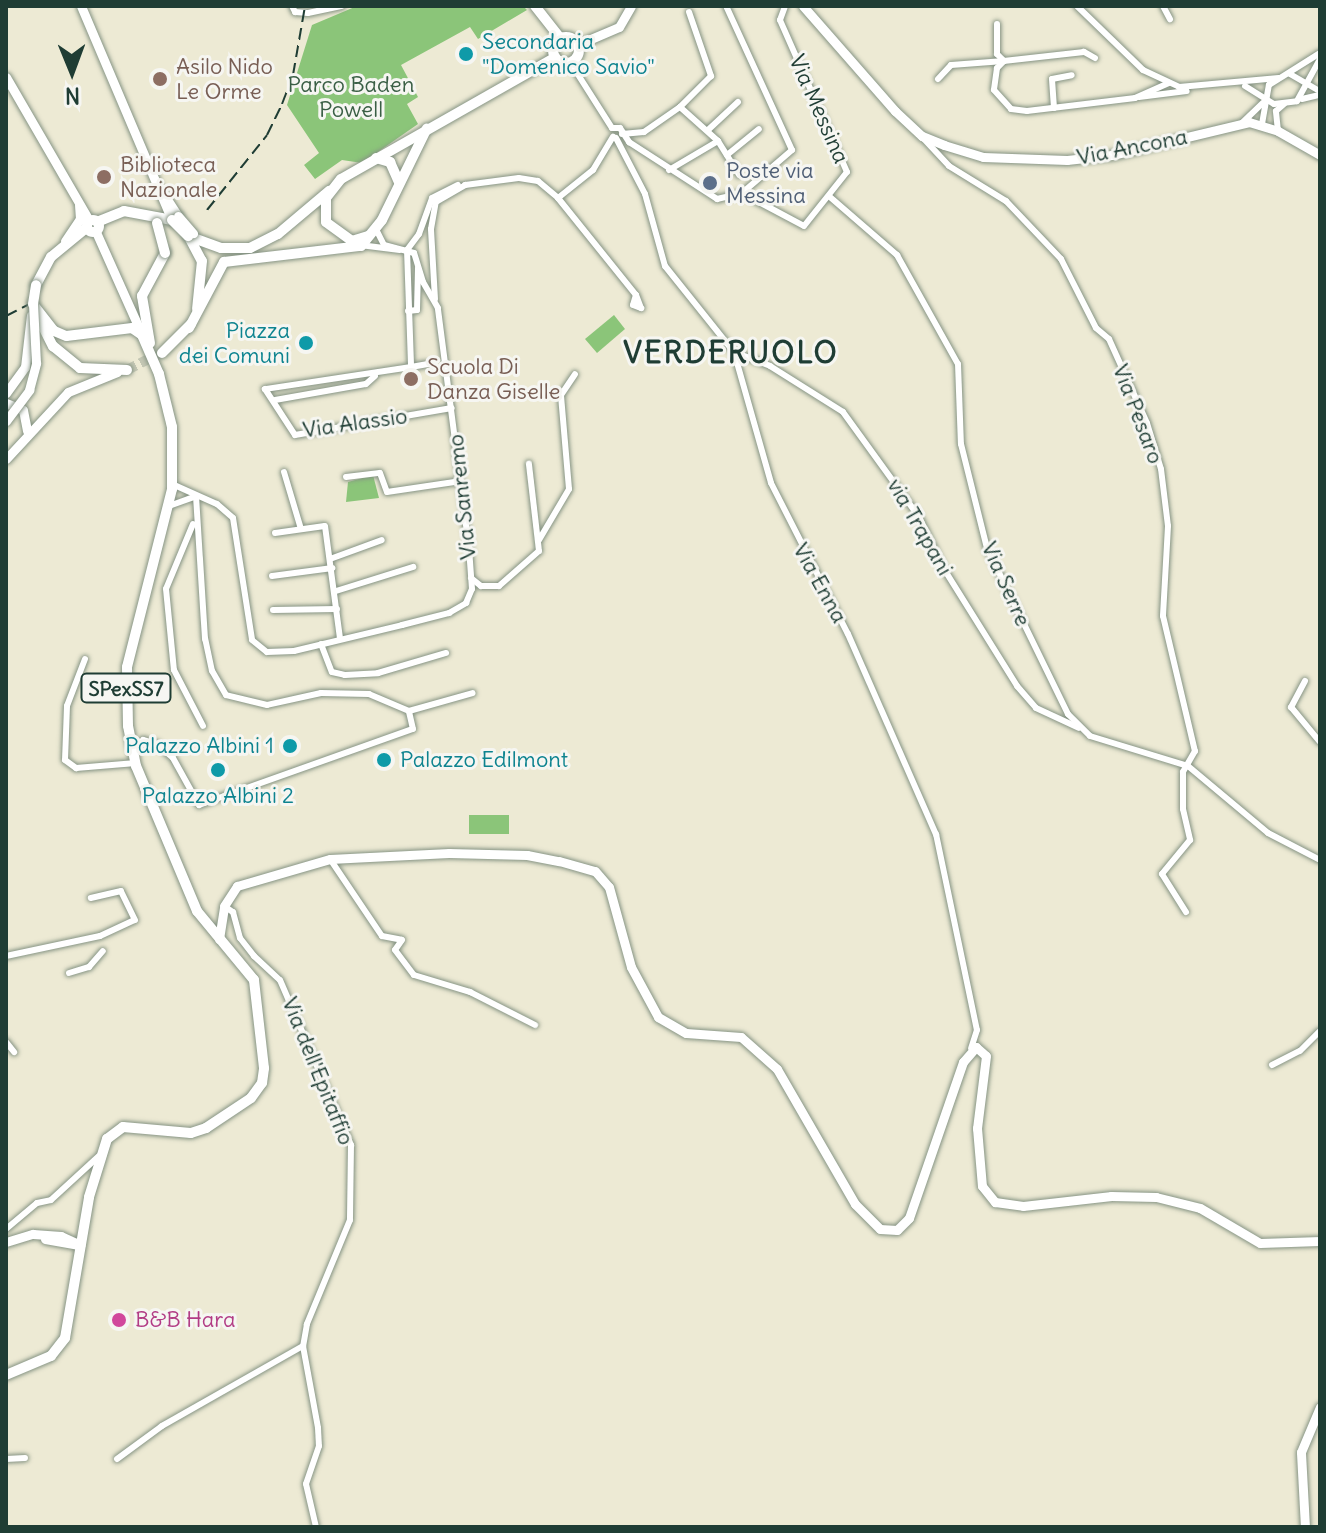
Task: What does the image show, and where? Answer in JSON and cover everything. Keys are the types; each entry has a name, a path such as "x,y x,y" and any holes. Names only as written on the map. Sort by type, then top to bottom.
{"main road":[{"path":"81,6 150,170 175,218 204,242 231,250 263,244 376,158 554,58 570,62 579,53 579,44"},
{"path":"535,6 561,39 579,44 619,27 631,6"},
{"name":"Via Ancona","path":"803,6 922,136 983,157 1067,160 1112,155 1242,123 1262,124 1320,155"},
{"path":"554,58 552,49 561,39"},
{"name":"SPexSS7","path":"6,77 76,194 142,335 158,356 170,411 172,484 127,667 135,758 197,911 219,939"},
{"path":"148,212 157,223 165,253 142,296 158,356 189,328 224,262 356,243 373,232 427,128"},
{"path":"376,158 390,162 399,182"},
{"path":"331,190 323,206 326,222 356,243"},
{"path":"6,393 25,367 36,285 80,219 76,194"},
{"path":"59,249 92,226 124,211 175,218"},
{"path":"189,328 203,281 202,261 191,234"},
{"path":"33,304 60,334 83,336 120,326 142,335"},
{"path":"33,304 47,337 62,356 91,371 122,371"},
{"path":"6,421 29,390 36,363 33,304"},
{"path":"6,459 21,439 68,392 122,371"},
{"path":"6,403 26,413 21,439"},
{"path":"6,444 21,439"},
{"path":"6,1375 61,1347 99,1156 107,1139 123,1127 191,1133 206,1128 251,1098 262,1083 254,980 219,939 224,906 237,886 330,859 381,853 527,855 595,871 609,887 631,967 658,1017 686,1033 741,1037 764,1054 797,1098 855,1204 886,1231 902,1227 909,1218 971,1048 986,1056 978,1144 982,1186 991,1200 1023,1206 1111,1196 1156,1197 1200,1208 1260,1243 1320,1241"},
{"path":"60,1240 78,1232 85,1224"},
{"path":"6,1242 33,1234 80,1245"},
{"path":"60,1240 70,1252 75,1281"},
{"path":"1305,1527 1299,1479 1301,1452 1320,1407"}],"street":[{"path":"292,6 295,12 308,13 342,6"},
{"name":"Via Messina","path":"726,6 792,150 742,193 799,227 812,220 830,197 847,165 780,20 785,6"},
{"path":"1077,6 1143,70 1169,83 1194,89"},
{"path":"1163,6 1170,19"},
{"path":"618,136 644,132 680,107 711,76 689,12"},
{"path":"997,24 997,54 1004,61"},
{"path":"938,79 951,65 1084,52 1095,58"},
{"path":"1004,61 997,68 994,90 1001,101 1027,111 1279,78 1320,56"},
{"path":"1302,99 1320,56"},
{"path":"558,198 593,170 618,136 620,128 612,128 570,62"},
{"path":"1143,70 1148,89"},
{"path":"1262,124 1284,104 1320,93 1307,81 1290,74"},
{"path":"1054,108 1052,79 1072,75"},
{"path":"1242,123 1279,78"},
{"path":"1135,98 1148,89 1169,83"},
{"path":"1241,85 1263,99 1284,104"},
{"path":"1262,124 1263,99"},
{"path":"708,130 738,102"},
{"path":"680,107 718,141 739,175"},
{"path":"1276,111 1278,131"},
{"path":"727,155 759,129"},
{"path":"618,136 709,197 742,193"},
{"name":"Via Enna","path":"618,136 645,194 665,266 734,352 771,483 848,634 936,834 977,1030 971,1048"},
{"name":"Via Pesaro","path":"922,136 949,166 1006,201 1061,259 1096,328 1109,339 1147,423 1161,469 1168,526 1163,616 1195,751 1188,766 1183,809 1192,834 1162,874 1186,912"},
{"path":"669,170 718,141"},
{"path":"411,367 407,250 419,234 432,198 450,186 531,178 558,198 636,295"},
{"path":"435,299 433,209 448,192 465,185"},
{"name":"Via Serre","path":"830,197 897,255 958,364 961,444 987,548 1079,729"},
{"name":"Via Sanremo","path":"172,484 233,518 242,546 248,621 258,648 274,654 460,609 472,589 452,408 435,299 423,282 419,263 407,250 384,245 373,232"},
{"path":"356,243 407,250"},
{"path":"408,311 417,310 419,263"},
{"name":"via Trapani","path":"734,352 770,366 843,412 919,517 944,569 1017,686 1036,708 1079,729"},
{"path":"375,376 366,384 275,400 265,389 375,376 428,364"},
{"path":"539,540 569,489 561,395 575,374"},
{"name":"Via Alassio","path":"275,400 295,435 452,408"},
{"path":"471,578 481,586 506,582 539,551 529,464"},
{"path":"284,472 301,529"},
{"path":"346,477 380,473 387,492 461,481"},
{"path":"169,506 196,496 195,521 205,639 212,671 226,695 267,705 321,693 369,694 409,711 473,693"},
{"path":"195,521 166,589 174,670 203,726"},
{"path":"275,533 325,526 340,638"},
{"path":"330,559 382,540"},
{"path":"336,591 413,567"},
{"path":"272,576 332,568"},
{"path":"273,610 337,609"},
{"path":"321,644 332,672 345,675 378,673 446,653"},
{"path":"85,659 67,706 65,760 76,768 135,758 143,740 157,744 173,758 199,805 408,734 413,729 409,711"},
{"path":"1305,681 1291,707 1320,742"},
{"path":"1079,729 1188,766 1268,833 1320,860"},
{"path":"330,859 382,936 402,940 395,950 414,975 470,992 535,1025"},
{"path":"6,956 100,936 135,920 121,891 91,898"},
{"name":"Via dell'Epitaffio","path":"224,906 233,912 240,938 280,980 351,1145 350,1220 307,1324 303,1346 318,1428 319,1446 306,1484 316,1527"},
{"path":"69,973 89,967 103,951"},
{"path":"1272,1065 1300,1051 1320,1031"},
{"path":"6,1042 14,1052"},
{"path":"6,1229 37,1203 51,1200 99,1156"},
{"path":"117,1459 137,1441 303,1346"},
{"path":"6,1459 25,1458"}],"green space":[{"name":"Parco Baden Powell","path":"357,6 523,6 527,10 478,39 470,27 401,65 418,97 407,104 418,124 362,163 342,160 315,179 304,165 319,153 287,105 312,25"},
{"path":"614,315 625,329 597,353 585,339"},
{"path":"373,475 379,498 346,502 348,482"},
{"path":"469,815 509,815 509,834 469,834"}],"tunnel":[{"path":"127,370 157,355"}],"railway":[{"path":"207,210 267,135 282,104 293,75 305,6"},
{"path":"6,316 28,305"}],"place":[{"name":"Secondaria \"Domenico Savio\"","path":"466,54"},
{"name":"Asilo Nido Le Orme","path":"160,79"},
{"name":"Biblioteca Nazionale","path":"104,177"},
{"name":"Poste via Messina","path":"710,183"},
{"name":"Piazza dei Comuni","path":"306,343"},
{"name":"Scuola Di Danza Giselle","path":"411,379"},
{"name":"Palazzo Albini 1","path":"290,746"},
{"name":"Palazzo Edilmont","path":"384,760"},
{"name":"Palazzo Albini 2","path":"218,770"},
{"name":"B&B Hara","path":"119,1320"}],"district":[{"name":"VERDERUOLO","path":"731,352"}]}
